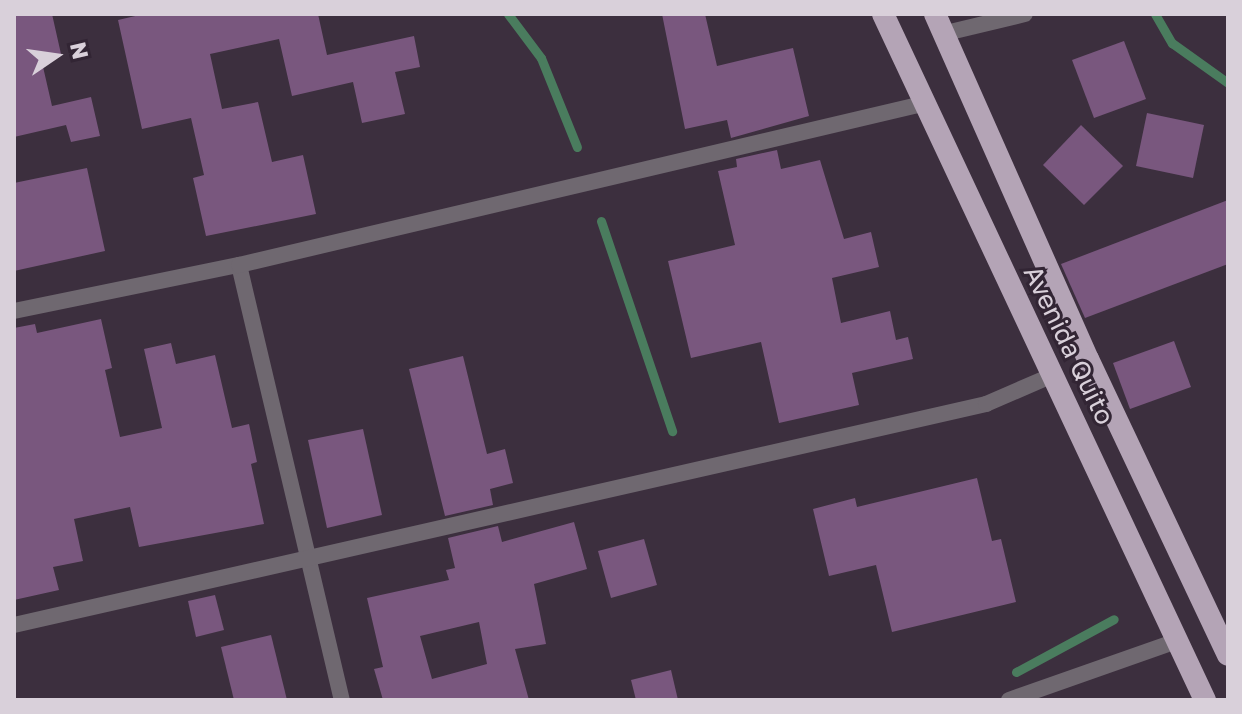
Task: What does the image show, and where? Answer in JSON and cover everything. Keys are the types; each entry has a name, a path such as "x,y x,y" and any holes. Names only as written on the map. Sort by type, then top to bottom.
{"highway":[{"name":"Avenida Quito","path":"883,14 922,104 1205,700"},
{"name":"Avenida Quito","path":"941,24 1088,359 1228,655"}],"street":[{"path":"941,24 1025,14"},
{"path":"14,311 239,265 922,104"},
{"path":"239,265 342,700"},
{"path":"14,625 986,404 1053,375"},
{"path":"1009,700 1179,640"}],"building":[{"path":"14,14 52,14 61,54 41,58 52,106 91,97 100,136 71,142 66,125 14,137"},
{"path":"144,14 318,14 327,55 414,36 420,67 395,72 405,114 362,123 353,82 292,96 279,39 210,54 222,109 258,102 272,162 303,155 316,214 206,236 193,178 204,175 191,118 142,129 118,20"},
{"path":"662,14 705,14 717,66 793,48 809,116 731,138 727,120 685,129"},
{"path":"1124,41 1146,99 1094,118 1072,60"},
{"path":"1147,113 1204,125 1193,178 1136,166"},
{"path":"1081,125 1123,166 1084,205 1043,165"},
{"path":"777,150 781,169 820,160 844,239 871,232 879,267 832,278 841,323 890,311 896,340 908,337 913,359 852,373 859,405 779,423 761,342 691,358 668,261 735,245 718,171 737,167 736,159"},
{"path":"87,168 105,251 14,271 14,183"},
{"path":"1228,200 1228,264 1085,318 1061,264"},
{"path":"101,319 112,368 105,370 120,437 162,428 144,349 171,343 176,364 215,355 232,428 249,424 257,462 251,464 264,524 139,547 130,507 74,519 83,561 53,567 59,590 14,600 14,328 35,324 37,333"},
{"path":"1174,341 1191,387 1130,409 1113,363"},
{"path":"463,356 487,454 505,449 513,483 490,489 493,505 445,516 409,369"},
{"path":"363,429 382,515 327,528 308,440"},
{"path":"977,478 992,541 1001,539 1016,602 892,632 876,565 829,576 813,509 855,498 857,507"},
{"path":"574,522 587,569 534,584 546,644 515,649 529,700 383,700 374,669 383,667 367,598 449,580 446,570 455,568 448,538 498,526 502,542","holes":["479,622 487,664 432,679 420,636"]},
{"path":"644,539 657,585 611,598 598,551"},
{"path":"215,595 224,630 196,637 188,601"},
{"path":"271,635 287,700 234,700 221,647"},
{"path":"671,670 678,700 636,700 631,680"}],"waterway":[{"path":"508,14 541,58 577,147"},
{"path":"1155,14 1172,43 1228,83"},
{"path":"601,221 672,431"},
{"path":"1016,672 1114,619"}]}
